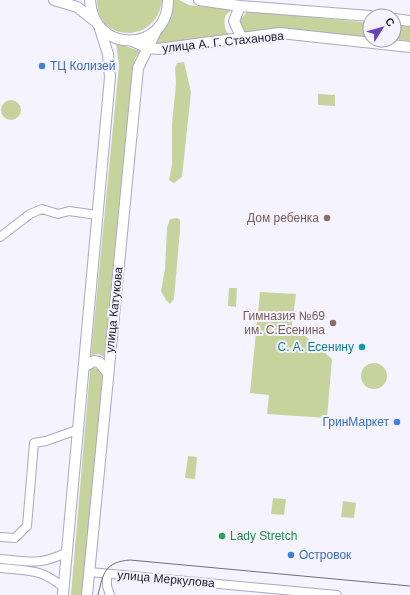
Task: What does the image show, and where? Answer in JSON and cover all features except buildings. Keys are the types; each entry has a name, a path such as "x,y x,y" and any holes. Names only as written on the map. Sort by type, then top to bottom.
{"main road":[{"path":"54,0 77,7 98,25"},
{"name":"улица Катукова","path":"64,592 77,430 110,77 108,54 98,25 90,10 90,0"},
{"path":"153,48 157,30 164,20 168,8 168,0"},
{"path":"200,0 240,6 362,15"},
{"path":"240,6 234,21 242,39"},
{"name":"улица А. Г. Стаханова","path":"98,25 116,38 132,41 153,48 242,39 280,33 410,47"},
{"path":"132,41 141,39 157,30"},
{"name":"улица Катукова","path":"87,595 136,80 141,60 153,48"},
{"path":"84,367 94,361 99,362 108,373"}],"street":[{"path":"0,237 30,214 42,209 58,214 70,211 98,215"},
{"path":"0,537 15,538 27,526 34,443 46,441 77,430"},
{"path":"0,559 40,562 48,561 67,552"},
{"path":"0,568 41,573 52,578 64,592"},
{"name":"улица Меркулова","path":"90,572 337,595"},
{"path":"107,574 107,586 110,595"}],"green space":[{"path":"97,0 162,0 158,15 150,25 139,31 127,33 116,31 106,24 99,14"},
{"path":"172,0 179,0 189,5 231,10 225,16 225,25 228,33 233,37 152,45 160,36 172,12"},
{"path":"248,11 362,22 362,36 286,30 250,34 243,32 239,21"},
{"path":"402,26 410,27 410,41 402,40"},
{"path":"116,43 140,51 135,58 133,67 104,357 99,354 91,355 119,65"},
{"path":"184,62 191,92 182,177 174,183 169,180 172,165 172,124 176,84 175,68 177,63"},
{"path":"318,94 335,95 335,106 318,105"},
{"path":"11,100 18,103 21,110 18,117 11,120 4,117 1,110 4,103"},
{"path":"177,218 180,220 180,230 174,299 170,304 161,291 165,269 167,228 170,219"},
{"path":"229,288 237,288 236,307 228,306"},
{"path":"260,292 296,294 292,325 332,359 327,418 267,414 269,395 250,393"},
{"path":"374,363 383,367 387,376 383,385 374,389 365,385 361,376 365,367"},
{"path":"94,368 99,369 103,373 83,595 71,595 90,370"},
{"path":"188,456 197,457 195,479 185,478"},
{"path":"273,498 286,499 284,515 271,514"},
{"path":"343,501 356,503 354,518 341,517"}],"tram line":[{"path":"98,595 106,570 115,563 130,560 410,586"}],"place":[{"name":"ТЦ Колизей","path":"42,66"},
{"name":"Дом ребенка","path":"327,218"},
{"name":"Гимназия №69 им. С.Есенина","path":"333,323"},
{"name":"С. А. Есенину","path":"362,347"},
{"name":"ГринМаркет","path":"397,422"},
{"name":"Lady Stretch","path":"222,536"},
{"name":"Островок","path":"291,555"}]}
